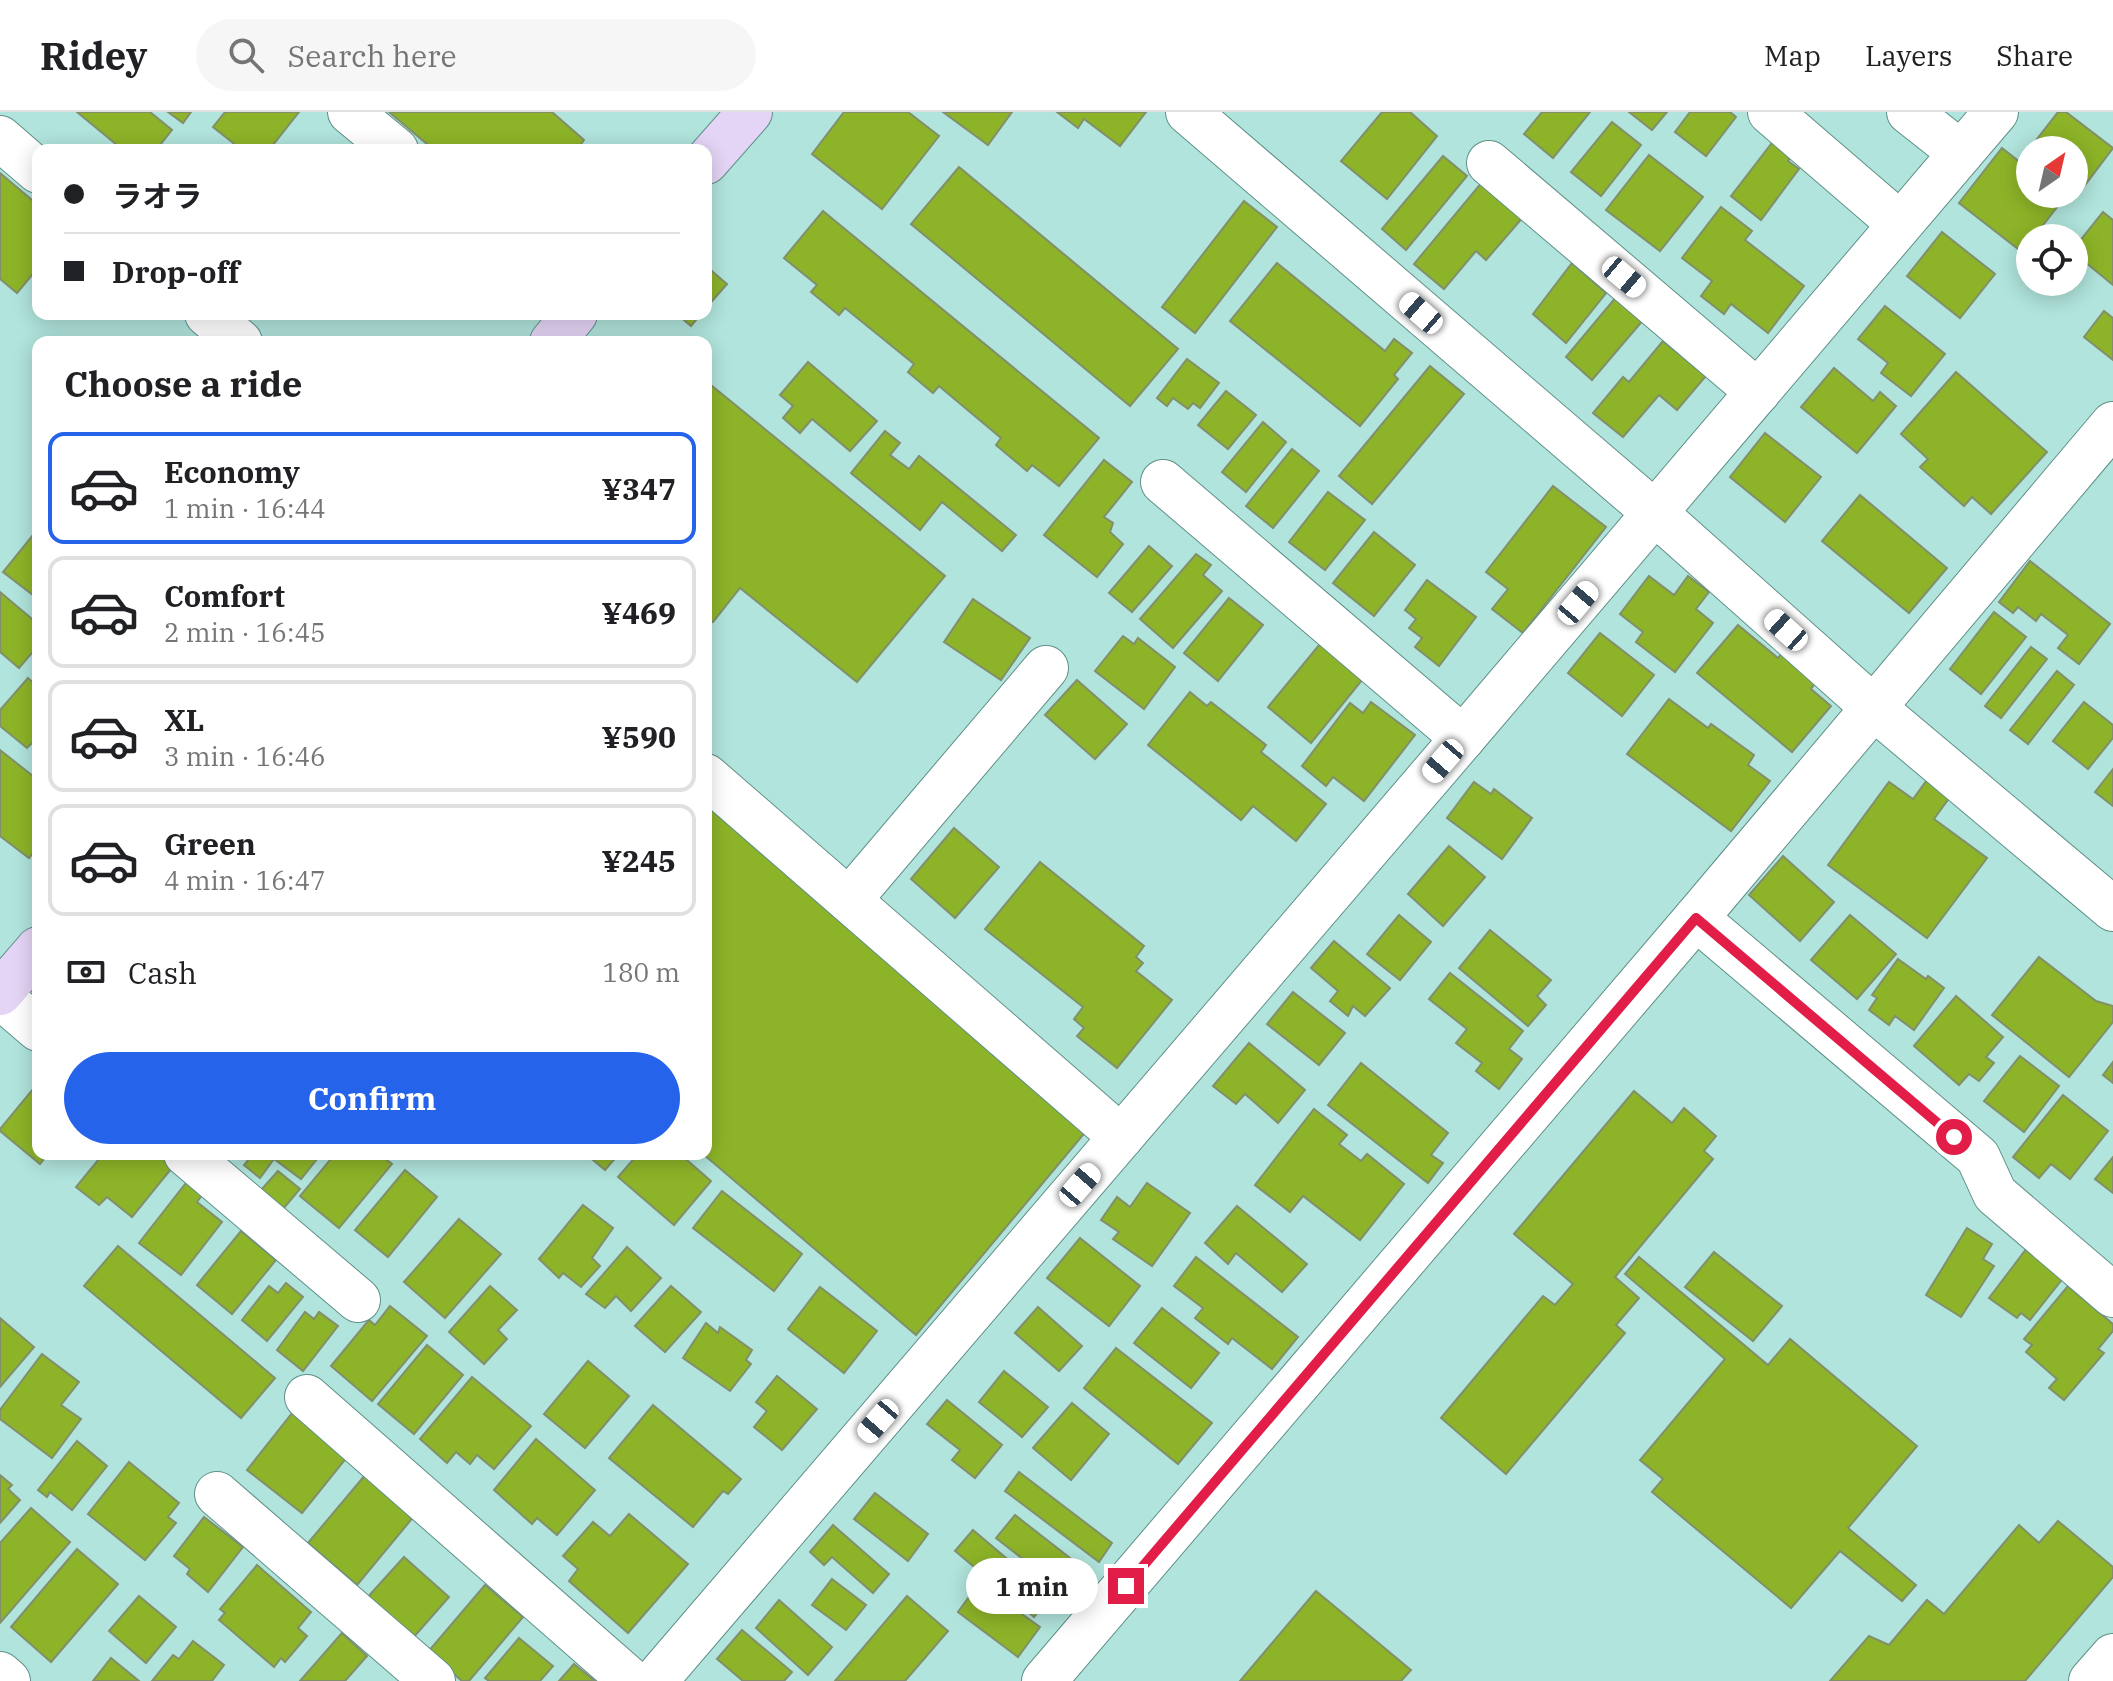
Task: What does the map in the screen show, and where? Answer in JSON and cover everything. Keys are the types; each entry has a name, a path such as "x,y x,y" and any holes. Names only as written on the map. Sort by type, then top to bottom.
{"street":[{"path":"350,112 389,144"},
{"path":"1188,112 1655,513 1874,708 2113,909"},
{"path":"1770,112 1900,224"},
{"path":"1909,112 1961,153"},
{"path":"655,1681 1996,112"},
{"path":"712,154 741,115"},
{"path":"0,138 32,166"},
{"path":"1489,163 1758,392"},
{"path":"214,320 233,336"},
{"path":"557,336 570,320"},
{"path":"1044,1681 2113,424"},
{"path":"1163,482 1463,738"},
{"path":"849,900 1046,668"},
{"path":"712,781 1121,1137"},
{"path":"1696,918 1978,1157 1995,1194 2113,1295"},
{"path":"32,956 0,995 32,1024"},
{"path":"193,1160 358,1300"},
{"path":"307,1397 631,1681"},
{"path":"217,1494 433,1681"},
{"path":"2091,1681 2113,1656"},
{"path":"0,1674 8,1681"}],"building":[{"path":"77,112 150,112 172,130 161,144 116,144"},
{"path":"168,112 191,112 183,123"},
{"path":"225,112 299,112 274,144 234,144 213,127"},
{"path":"389,112 552,112 584,140 581,144 427,144"},
{"path":"844,112 908,112 939,136 882,209 812,154"},
{"path":"943,112 1012,112 988,145"},
{"path":"1057,112 1146,112 1120,146 1084,119 1078,128"},
{"path":"1382,112 1410,112 1437,136 1387,199 1341,161"},
{"path":"1542,112 1590,112 1553,158 1524,134"},
{"path":"1629,112 1667,112 1652,130"},
{"path":"1690,112 1730,112 1736,117 1706,156 1675,132"},
{"path":"2058,112 2066,112 2113,148 2088,181 2088,136 2039,136"},
{"path":"1612,122 1641,145 1601,196 1571,172"},
{"path":"1775,139 1794,153 1788,161 1799,169 1761,220 1731,196"},
{"path":"2002,148 2016,159 2016,208 2056,208 2044,224 2016,224 2016,247 1959,203"},
{"path":"1649,155 1703,197 1660,251 1606,210"},
{"path":"1443,156 1467,176 1406,250 1382,229"},
{"path":"959,167 1178,349 1130,406 911,224"},
{"path":"0,173 32,200 32,275 17,293 0,279"},
{"path":"1483,181 1524,216 1486,260 1476,251 1444,289 1414,264"},
{"path":"1244,201 1277,227 1195,333 1162,307"},
{"path":"1721,207 1752,231 1745,240 1804,286 1768,333 1731,304 1724,314 1701,296 1712,281 1682,258"},
{"path":"823,211 1099,438 1059,486 1032,465 1027,471 996,445 1001,438 939,386 933,393 908,372 914,364 845,308 839,315 811,292 817,285 784,258"},
{"path":"2103,212 2113,220 2113,285 2088,264 2088,231"},
{"path":"1942,232 1995,274 1960,318 1907,276"},
{"path":"1277,263 1385,351 1394,339 1412,353 1394,375 1398,379 1360,426 1230,321"},
{"path":"1572,263 1606,293 1566,343 1533,314"},
{"path":"712,271 727,284 712,301"},
{"path":"1617,296 1644,319 1592,380 1566,357"},
{"path":"1885,306 1945,354 1911,396 1881,373 1888,363 1858,339"},
{"path":"2104,311 2113,318 2113,360 2084,337"},
{"path":"1663,341 1706,376 1677,410 1659,395 1623,437 1593,413 1623,377 1629,382"},
{"path":"1187,359 1219,383 1200,408 1193,403 1188,409 1173,398 1167,406 1157,398"},
{"path":"808,362 877,421 850,451 812,419 800,433 783,418 793,406 780,395"},
{"path":"1430,366 1464,394 1372,504 1339,476"},
{"path":"1834,368 1873,401 1880,392 1896,406 1857,453 1801,407"},
{"path":"1956,372 2047,452 1991,514 1972,497 1964,506 1920,467 1928,459 1901,434"},
{"path":"712,386 945,576 857,682 740,588 713,622"},
{"path":"1226,391 1256,415 1228,449 1198,425"},
{"path":"1263,422 1286,442 1246,492 1222,472"},
{"path":"885,431 900,443 890,455 909,469 919,456 1016,535 1002,551 942,502 920,530 851,473"},
{"path":"1765,433 1821,477 1785,522 1730,477"},
{"path":"1292,449 1319,471 1273,528 1246,506"},
{"path":"1104,460 1132,482 1104,517 1113,523 1110,532 1123,544 1097,577 1044,535"},
{"path":"1553,486 1606,527 1523,633 1492,609 1508,589 1486,572"},
{"path":"1328,492 1365,520 1325,570 1289,542"},
{"path":"1860,495 1947,568 1909,613 1822,541"},
{"path":"1374,532 1415,565 1374,616 1333,583"},
{"path":"32,536 32,594 3,572"},
{"path":"1149,546 1172,566 1132,612 1109,593"},
{"path":"1196,554 1211,565 1203,575 1222,591 1173,648 1140,619"},
{"path":"2030,561 2110,624 2079,664 2058,648 2068,635 2041,614 2036,621 2018,607 2013,613 1999,602"},
{"path":"1649,576 1674,595 1688,576 1709,592 1696,609 1713,623 1675,672 1636,642 1643,632 1620,614"},
{"path":"1427,580 1476,617 1439,666 1415,647 1422,638 1409,628 1416,619 1405,610"},
{"path":"0,592 32,619 32,653 19,668 0,652"},
{"path":"1229,598 1263,625 1218,681 1184,653"},
{"path":"973,599 1030,638 1001,680 944,642"},
{"path":"1994,612 2026,637 1981,694 1950,669"},
{"path":"1738,625 1778,658 1782,653 1816,682 1811,689 1831,706 1792,752 1697,673"},
{"path":"1600,633 1654,675 1622,716 1568,673"},
{"path":"1123,636 1134,644 1138,638 1175,667 1144,709 1095,671"},
{"path":"1320,644 1363,679 1311,743 1268,707"},
{"path":"2031,647 2047,659 2001,718 1985,706"},
{"path":"2057,671 2074,685 2028,744 2010,730"},
{"path":"28,678 32,682 32,743 27,748 0,726 0,710"},
{"path":"1077,680 1127,724 1095,759 1045,715"},
{"path":"1190,692 1207,706 1211,702 1266,745 1261,752 1326,804 1296,841 1253,806 1241,820 1148,745"},
{"path":"1669,699 1708,728 1711,724 1754,755 1748,765 1770,781 1731,831 1627,754"},
{"path":"1371,702 1415,735 1364,801 1333,777 1326,786 1302,766 1350,703 1363,713"},
{"path":"2084,702 2113,725 2113,738 2088,769 2053,741"},
{"path":"0,750 32,775 32,854 29,858 0,836"},
{"path":"2113,769 2113,806 2095,792"},
{"path":"1927,780 1950,797 1934,819 1987,858 1927,938 1828,865 1889,782 1913,799"},
{"path":"1474,782 1491,794 1494,789 1532,818 1502,859 1447,818"},
{"path":"712,805 1087,1130 916,1335 710,1160"},
{"path":"954,828 999,867 955,918 911,879"},
{"path":"1449,846 1485,877 1443,926 1408,894"},
{"path":"1783,856 1834,902 1800,941 1749,895"},
{"path":"1040,862 1144,946 1136,957 1143,963 1136,971 1172,1000 1117,1068 1077,1036 1084,1028 1074,1019 1083,1007 985,929"},
{"path":"1399,915 1431,942 1400,980 1367,954"},
{"path":"1850,915 1896,954 1857,999 1811,960"},
{"path":"1490,930 1551,980 1537,996 1546,1005 1528,1026 1459,968"},
{"path":"1334,941 1390,988 1365,1016 1353,1006 1348,1016 1330,1001 1338,991 1311,968"},
{"path":"2039,957 2096,1001 2113,1006 2113,1022 2069,1077 1992,1015"},
{"path":"1898,959 1944,988 1914,1030 1895,1016 1889,1025 1869,1010 1877,998 1872,995"},
{"path":"1450,973 1523,1031 1509,1049 1522,1059 1499,1089 1476,1071 1482,1063 1456,1043 1467,1029 1429,999"},
{"path":"1293,992 1345,1033 1319,1065 1267,1024"},
{"path":"1956,996 2003,1037 1986,1057 1994,1063 1979,1081 1969,1074 1959,1085 1914,1046"},
{"path":"1249,1043 1305,1090 1278,1123 1245,1094 1236,1104 1213,1086"},
{"path":"2020,1056 2059,1086 2024,1132 1984,1101"},
{"path":"2113,1062 2113,1083 2103,1075"},
{"path":"1361,1063 1448,1133 1431,1155 1443,1163 1428,1183 1328,1105"},
{"path":"32,1090 32,1157 0,1129"},
{"path":"1634,1091 1672,1123 1684,1108 1716,1136 1704,1151 1713,1159 1615,1277 1639,1298 1616,1325 1625,1333 1506,1474 1441,1418 1543,1296 1555,1305 1573,1284 1514,1234"},
{"path":"2063,1095 2108,1131 2070,1179 2051,1164 2039,1178 2013,1157"},
{"path":"1314,1109 1347,1135 1339,1144 1361,1161 1367,1154 1404,1184 1360,1240 1303,1196 1290,1212 1255,1185"},
{"path":"2113,1157 2113,1193 2095,1179"},
{"path":"98,1160 172,1160 176,1163 132,1217 107,1197 99,1205 76,1187"},
{"path":"248,1160 273,1160 260,1178 244,1165"},
{"path":"275,1160 316,1160 301,1179"},
{"path":"330,1160 387,1160 392,1164 339,1228 300,1196"},
{"path":"593,1160 614,1160 605,1170"},
{"path":"633,1160 687,1160 711,1181 674,1225 618,1177"},
{"path":"405,1170 437,1197 388,1257 355,1230"},
{"path":"278,1171 300,1189 283,1209 261,1190"},
{"path":"186,1183 202,1195 197,1202 222,1222 181,1275 139,1243"},
{"path":"1147,1183 1190,1213 1152,1266 1113,1239 1119,1232 1101,1220 1117,1197 1130,1207"},
{"path":"722,1191 802,1254 774,1291 693,1228"},
{"path":"583,1205 613,1228 592,1258 600,1266 581,1287 563,1273 559,1278 539,1259"},
{"path":"1237,1206 1307,1264 1282,1292 1236,1253 1228,1264 1205,1243"},
{"path":"459,1219 501,1254 445,1318 404,1282"},
{"path":"1967,1228 1992,1244 1983,1259 1994,1266 1961,1317 1926,1295"},
{"path":"241,1231 276,1260 232,1314 197,1285"},
{"path":"1080,1238 1140,1286 1109,1326 1047,1278"},
{"path":"118,1246 275,1378 241,1418 84,1286"},
{"path":"627,1247 661,1278 631,1311 616,1296 605,1308 586,1294"},
{"path":"2027,1248 2064,1277 2030,1320 2021,1313 2017,1318 1989,1298"},
{"path":"1714,1252 1782,1306 1753,1341 1685,1287"},
{"path":"1196,1257 1298,1337 1272,1369 1232,1338 1228,1344 1195,1318 1203,1308 1174,1286"},
{"path":"1639,1257 1768,1365 1790,1339 1917,1446 1848,1528 1916,1585 1902,1601 1840,1551 1791,1608 1652,1492 1663,1479 1640,1460 1725,1359 1625,1274"},
{"path":"286,1283 303,1297 267,1341 242,1320 269,1286 278,1293"},
{"path":"490,1286 517,1310 498,1330 507,1339 484,1364 449,1332"},
{"path":"671,1286 701,1312 665,1352 635,1326"},
{"path":"2068,1286 2113,1324 2113,1331 2098,1349 2104,1353 2064,1400 2049,1388 2057,1379 2026,1352 2032,1345 2024,1339"},
{"path":"820,1287 877,1331 844,1373 788,1329"},
{"path":"390,1306 427,1336 372,1401 331,1366 369,1320 375,1325"},
{"path":"1038,1307 1082,1346 1059,1371 1015,1333"},
{"path":"1162,1308 1219,1353 1191,1388 1134,1343"},
{"path":"305,1312 314,1319 319,1312 338,1326 303,1371 277,1350"},
{"path":"0,1318 34,1347 0,1387"},
{"path":"706,1323 718,1333 720,1327 752,1350 746,1360 751,1364 730,1391 683,1358"},
{"path":"427,1345 463,1375 414,1434 378,1404"},
{"path":"1116,1348 1212,1423 1178,1464 1084,1388"},
{"path":"42,1354 79,1382 61,1405 81,1419 52,1458 0,1419 0,1410"},
{"path":"588,1361 629,1396 585,1448 544,1414"},
{"path":"1004,1371 1048,1407 1022,1437 979,1402"},
{"path":"777,1376 817,1409 782,1450 754,1427 767,1411 756,1402"},
{"path":"472,1377 531,1426 494,1469 477,1455 470,1464 456,1452 447,1463 420,1439"},
{"path":"947,1400 1002,1445 975,1478 952,1460 960,1450 927,1424"},
{"path":"1072,1403 1109,1434 1071,1480 1033,1448"},
{"path":"653,1405 741,1479 728,1494 723,1491 693,1527 609,1458"},
{"path":"293,1412 348,1456 302,1513 247,1470"},
{"path":"536,1439 595,1490 557,1535 537,1518 532,1524 494,1490"},
{"path":"77,1441 107,1466 72,1510 50,1492 47,1497 38,1490"},
{"path":"129,1462 179,1503 168,1517 176,1523 145,1560 88,1514"},
{"path":"1019,1472 1112,1543 1099,1562 1005,1491"},
{"path":"366,1474 415,1515 357,1585 308,1543"},
{"path":"0,1475 12,1485 8,1489 20,1500 0,1523"},
{"path":"875,1493 928,1534 908,1561 854,1519"},
{"path":"31,1508 70,1542 0,1623 0,1543"},
{"path":"629,1514 688,1564 628,1633 569,1581 578,1569 563,1556 593,1522 610,1536"},
{"path":"1015,1515 1084,1569 1071,1585 1043,1563 1037,1570 996,1538"},
{"path":"204,1517 243,1547 208,1592 187,1574 190,1569 174,1556"},
{"path":"2058,1521 2113,1567 2113,1577 2025,1681 1830,1681 1869,1636 1889,1645 1927,1600 1944,1614 2019,1525 2039,1543"},
{"path":"833,1525 889,1574 873,1593 832,1557 824,1565 810,1552"},
{"path":"973,1530 1051,1596 1034,1617 955,1551"},
{"path":"77,1549 118,1584 51,1662 11,1627"},
{"path":"404,1557 449,1597 412,1639 366,1599"},
{"path":"257,1565 311,1612 298,1628 307,1636 285,1662 281,1658 274,1667 219,1620 225,1613 220,1609"},
{"path":"832,1579 866,1605 846,1630 812,1605"},
{"path":"979,1583 1040,1627 1018,1657 958,1612"},
{"path":"485,1585 523,1617 469,1681 462,1681 428,1652"},
{"path":"1316,1591 1411,1670 1401,1681 1240,1681"},
{"path":"139,1596 176,1627 146,1663 109,1631"},
{"path":"907,1596 948,1631 905,1681 835,1681"},
{"path":"779,1600 832,1647 808,1675 756,1628"},
{"path":"742,1630 792,1672 784,1681 743,1681 717,1659"},
{"path":"342,1633 367,1656 345,1681 300,1681"},
{"path":"519,1638 553,1666 540,1681 489,1681 485,1678"},
{"path":"193,1641 224,1665 212,1681 152,1681 173,1655 179,1659"},
{"path":"111,1658 139,1681 93,1681"},
{"path":"574,1664 595,1681 559,1681"}],"route":[{"path":"1126,1586 1696,918 1954,1137"}]}
